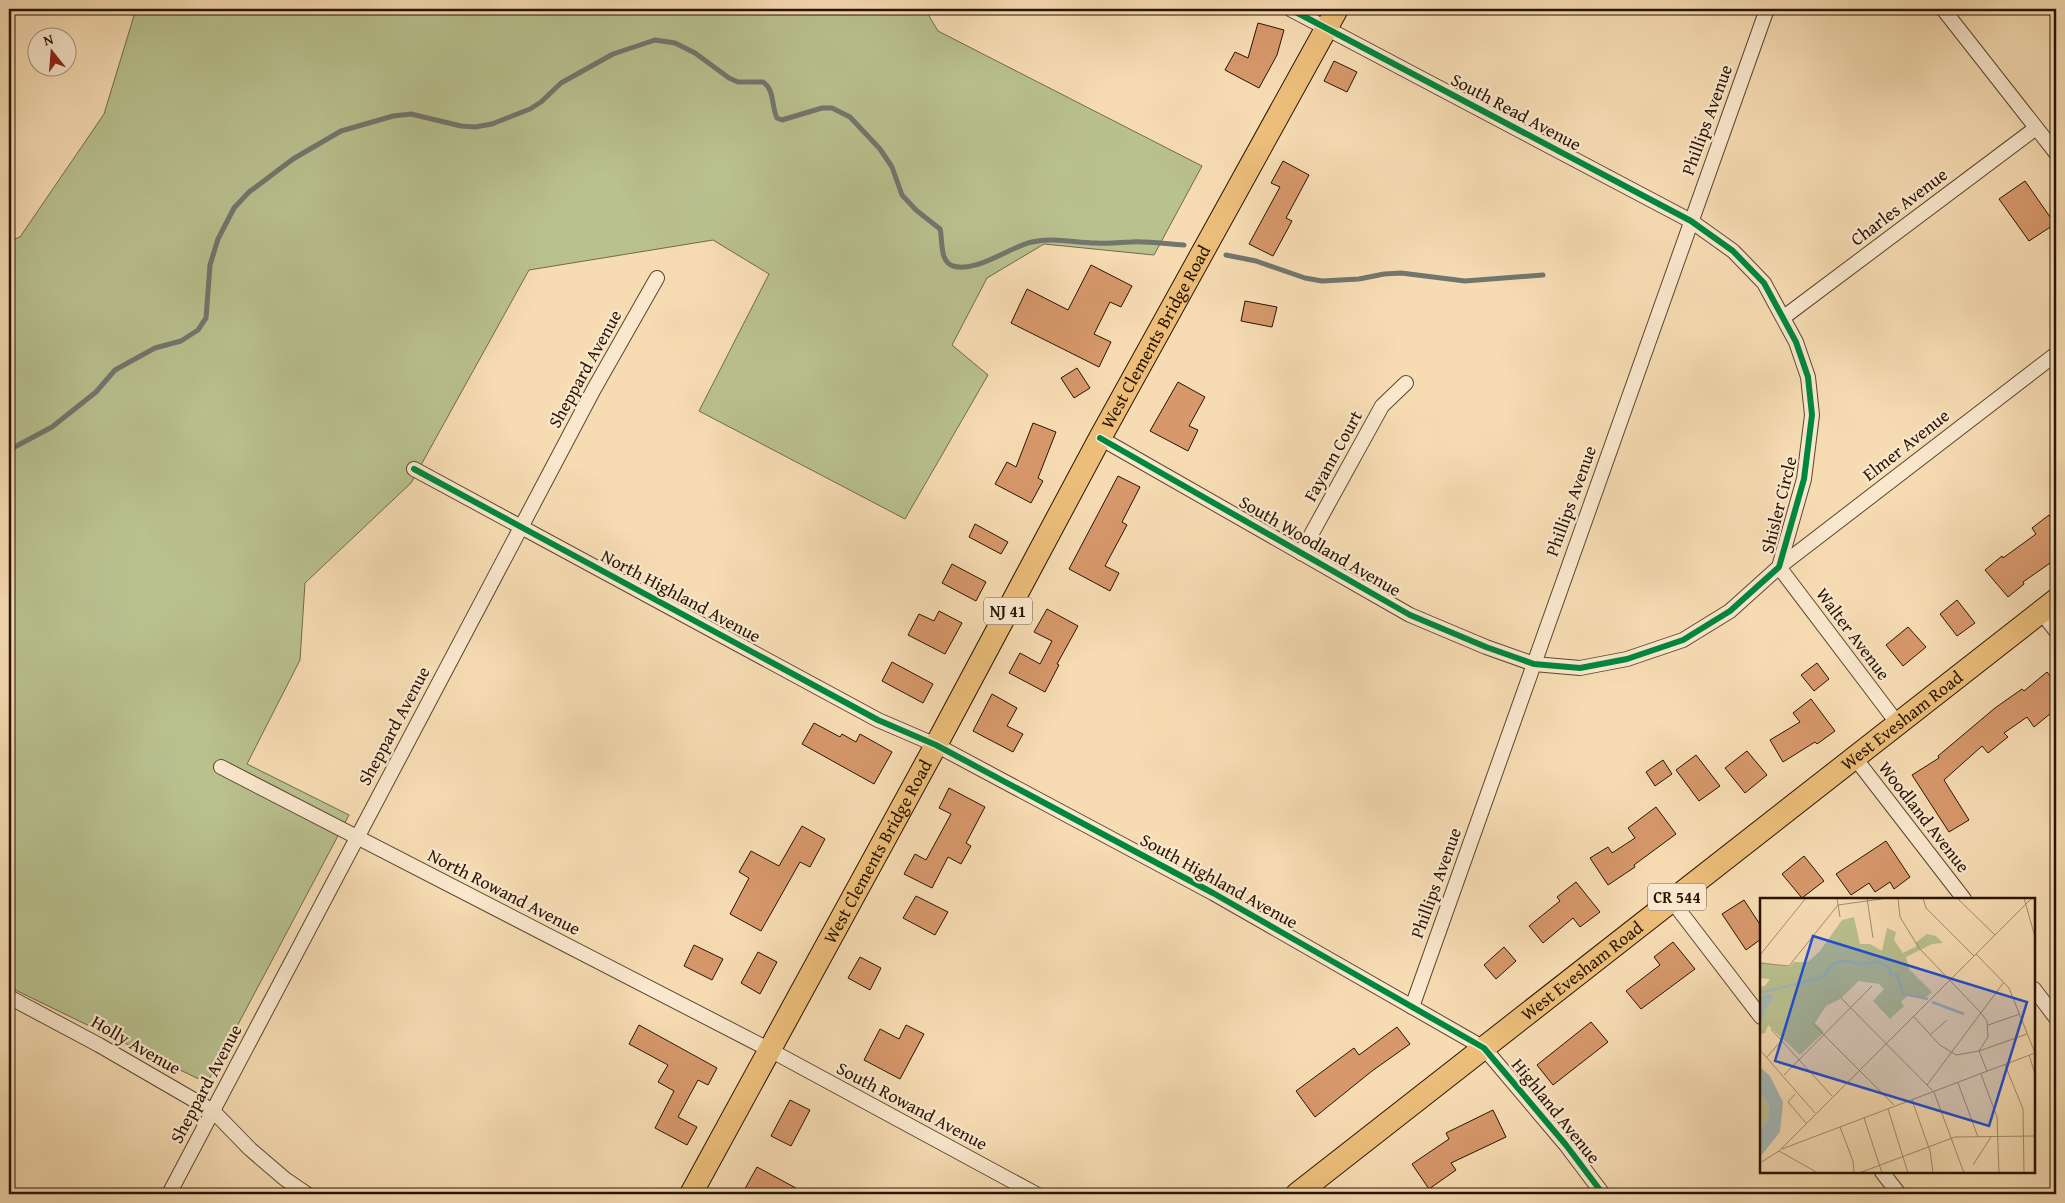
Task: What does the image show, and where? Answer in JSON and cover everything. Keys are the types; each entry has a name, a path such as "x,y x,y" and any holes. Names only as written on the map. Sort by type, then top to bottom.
{"main road":[{"name":"West Clements Bridge Road","path":"691,1194 936,745 1100,438 1337,9"},
{"name":"West Evesham Road","path":"1311,1190 1484,1048 2049,606"}],"street":[{"name":"South Read Avenue","path":"1290,9 1691,221"},
{"name":"Phillips Avenue","path":"1412,1007 1767,9"},
{"path":"1943,9 2056,153"},
{"name":"Charles Avenue","path":"1784,317 2036,128"},
{"name":"Shisler Circle","path":"1534,664 1580,668 1627,659 1683,640 1730,611 1779,567 1804,479 1812,415 1808,377 1796,342 1764,282 1733,251 1691,221"},
{"name":"Sheppard Avenue","path":"169,1194 521,526 594,389 657,278"},
{"name":"Elmer Avenue","path":"1779,567 2056,354"},
{"name":"Fayann Court","path":"1301,553 1382,406 1406,383"},
{"name":"South Woodland Avenue","path":"1100,438 1410,615 1486,647 1534,664"},
{"name":"North Highland Avenue","path":"414,469 878,720 936,745"},
{"name":"Walter Avenue","path":"1779,567 1898,724"},
{"path":"2049,606 2056,631"},
{"name":"South Highland Avenue","path":"936,745 1213,893 1484,1048"},
{"name":"Woodland Avenue","path":"1855,758 1963,898"},
{"name":"North Rowand Avenue","path":"221,767 770,1050"},
{"path":"1672,901 1760,1016"},
{"path":"2035,990 2056,1018"},
{"name":"Holly Avenue","path":"9,996 99,1045 213,1111 250,1149 285,1179 307,1194"},
{"name":"Highland Avenue","path":"1484,1048 1566,1145 1603,1194"},
{"name":"South Rowand Avenue","path":"770,1050 1036,1194"},
{"path":"1883,1173 1899,1194"}],"green space":[{"path":"136,9 925,9 938,31 1202,166 1154,255 1044,244 987,278 952,345 988,375 905,519 699,411 769,274 713,240 529,270 411,483 305,583 300,660 247,764 349,815 207,1083 9,987 9,241 20,237 104,114"}],"building":[{"path":"1258,23 1284,30 1277,55 1259,88 1225,70 1235,52 1248,58"},
{"path":"1334,61 1357,72 1347,92 1324,81"},
{"path":"1283,161 1309,175 1286,218 1292,221 1273,256 1249,244 1280,187 1271,183"},
{"path":"2025,181 2055,224 2029,241 1999,199"},
{"path":"1091,265 1132,286 1121,307 1110,302 1094,334 1111,342 1099,367 1011,323 1027,289 1068,310"},
{"path":"1245,301 1277,307 1272,327 1241,321"},
{"path":"1077,368 1090,388 1074,398 1061,378"},
{"path":"1178,382 1205,397 1189,426 1198,430 1188,451 1150,431"},
{"path":"1033,423 1056,432 1038,478 1043,481 1031,503 995,484 1007,462 1016,467"},
{"path":"1118,476 1140,487 1122,522 1127,525 1105,566 1119,573 1110,591 1069,569"},
{"path":"2049,515 2056,524 2056,559 2023,582 2024,584 2008,597 1985,570 2002,556 2003,558 2036,534 2032,528"},
{"path":"975,524 1008,542 1001,554 969,537"},
{"path":"952,564 986,582 976,601 942,583"},
{"path":"1957,600 1975,623 1957,636 1940,614"},
{"path":"1047,609 1078,626 1057,664 1059,665 1045,692 1009,673 1020,653 1040,664 1052,641 1034,632"},
{"path":"939,611 962,623 945,654 908,635 919,614 934,621"},
{"path":"1908,627 1926,647 1903,666 1886,645"},
{"path":"892,662 933,684 923,703 882,681"},
{"path":"1817,663 1829,679 1814,691 1801,675"},
{"path":"2047,672 2056,683 2056,709 2034,727 2027,717 2004,733 2008,737 1988,753 1982,746 1944,780 1969,820 1949,832 1912,775 1939,758 1938,756 1995,708 2022,689 2024,691"},
{"path":"992,694 1017,708 1007,726 1023,734 1013,752 973,731"},
{"path":"1811,699 1835,731 1817,744 1815,742 1783,762 1770,740 1800,722 1793,713"},
{"path":"814,723 840,737 842,734 856,742 860,734 892,752 874,784 802,744"},
{"path":"1747,751 1767,775 1745,793 1725,768"},
{"path":"1696,755 1720,786 1699,801 1676,770"},
{"path":"1663,760 1672,774 1655,786 1646,772"},
{"path":"949,788 985,807 966,843 971,846 961,864 948,857 932,888 904,874 915,854 926,860 951,814 939,808"},
{"path":"1656,807 1676,834 1634,865 1635,867 1608,885 1590,858 1608,847 1612,853 1635,838 1628,828"},
{"path":"802,826 825,839 810,867 800,862 761,931 730,914 749,878 739,872 751,851 779,866"},
{"path":"1886,841 1910,877 1894,889 1890,882 1875,892 1869,883 1851,895 1836,874"},
{"path":"1804,856 1824,881 1802,898 1782,874"},
{"path":"1576,882 1600,912 1580,927 1573,918 1543,943 1529,926 1560,901 1557,897"},
{"path":"916,896 948,912 935,935 903,918"},
{"path":"1744,900 1760,924 1760,940 1746,950 1722,914"},
{"path":"1673,942 1695,969 1641,1009 1626,991 1660,965 1654,957"},
{"path":"694,945 723,959 712,980 684,966"},
{"path":"1504,947 1516,961 1496,979 1484,965"},
{"path":"758,952 777,962 760,994 741,983"},
{"path":"860,957 881,968 870,990 848,978"},
{"path":"1591,1022 1608,1042 1553,1085 1537,1065"},
{"path":"639,1025 717,1068 708,1085 698,1080 678,1117 697,1127 687,1145 655,1128 674,1091 658,1082 668,1065 629,1044"},
{"path":"906,1025 924,1034 900,1079 864,1060 880,1029 899,1039"},
{"path":"1397,1027 1410,1044 1372,1071 1315,1117 1296,1091 1354,1048 1359,1055"},
{"path":"790,1100 810,1110 791,1146 771,1136"},
{"path":"1493,1110 1506,1137 1451,1163 1456,1170 1429,1189 1412,1164 1449,1139 1446,1133"},
{"path":"757,1167 807,1194 742,1194"}],"waterway":[{"path":"9,450 52,427 96,392 115,370 155,348 181,341 198,330 206,318 210,265 218,239 234,208 249,192 293,159 341,131 393,116 411,114 461,126 475,127 492,124 530,109 541,102 561,83 613,54 655,40 675,43 695,53 729,78 738,82 763,82 767,85 771,94 777,118 782,120 822,108 832,108 850,117 880,149 892,167 902,195 916,210 940,229 945,260 953,266 972,266 1023,245 1040,241 1056,240 1088,243 1144,242 1184,245"},
{"path":"1226,255 1256,261 1305,278 1322,281 1359,279 1401,273 1465,281 1543,275"}],"cycle path":[{"path":"1100,438 1410,615 1486,647 1534,664 1580,668 1627,659 1683,640 1730,611 1779,567 1804,479 1812,415 1808,377 1796,342 1764,283 1733,251 1691,221 1290,9"},
{"path":"414,469 878,720 936,745 1213,893 1484,1048 1566,1145 1603,1194"}]}
